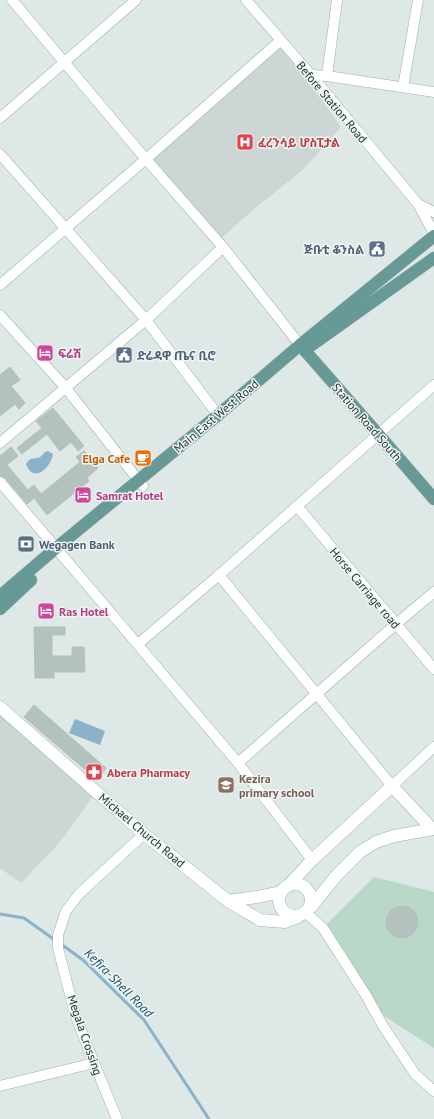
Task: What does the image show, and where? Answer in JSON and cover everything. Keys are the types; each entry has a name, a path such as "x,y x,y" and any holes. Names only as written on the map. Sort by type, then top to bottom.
{"main road":[{"name":"Main East West Road","path":"0,596 141,483 434,236"},
{"name":"Main East West Road","path":"141,483 218,415 302,348 434,258"},
{"name":"Station Road South","path":"302,348 434,500"},
{"name":"Main East West Road","path":"0,609 59,550"},
{"name":"Michael Church Road","path":"0,707 144,834 228,901 260,920 285,922 305,912"},
{"path":"392,786 433,829 394,836 376,842 360,852 340,871 305,912 292,917 287,915 281,908 279,899 285,888 312,860 392,786"},
{"path":"228,901 257,897 299,884 308,890 312,899 305,912"}],"street":[{"path":"12,0 146,159 223,246 302,348"},
{"path":"0,118 136,0"},
{"name":"Before Station Road","path":"246,0 311,75 418,204 434,233"},
{"path":"327,76 337,0"},
{"path":"403,87 418,0"},
{"path":"0,286 280,41"},
{"path":"311,75 434,92"},
{"path":"0,154 146,320 218,415"},
{"name":"Before Station Road","path":"418,204 434,212"},
{"path":"0,443 146,320 223,246"},
{"path":"0,315 65,387 141,483"},
{"path":"138,644 219,575 434,385"},
{"path":"0,482 238,763 312,860"},
{"name":"Horse Carriage road","path":"297,506 434,669"},
{"path":"219,575 392,786 434,747"},
{"path":"238,763 434,592"},
{"name":"Megala Crossing","path":"116,1116 75,1014 58,948 58,935 66,911 79,894 144,834"},
{"path":"305,912 323,928 367,997 383,1026 415,1074 434,1091"},
{"path":"0,1086 94,1063"}],"shaded area":[{"name":"ፈረንሳይ ሆስፒታል","path":"280,41 341,127 304,169 254,209 218,241 144,157"},
{"path":"0,714 93,796 60,842 21,883 0,868"}],"green space":[{"path":"374,877 434,892 434,1048 373,1009 323,928"}],"water":[{"path":"48,451 53,454 52,459 45,469 37,473 33,473 29,470 26,464 29,460 38,458"},
{"path":"75,719 105,731 100,745 69,733"}],"building":[{"path":"10,367 20,380 11,386 25,403 19,409 15,404 0,416 0,375"},
{"path":"53,408 84,446 78,451 71,442 60,451 47,434 22,454 17,448 42,428 36,421"},
{"path":"11,447 18,456 7,465 28,490 34,485 41,494 80,462 76,457 84,451 98,468 87,478 89,481 47,515 34,498 27,504 5,478 0,476 0,456"},
{"path":"34,627 65,627 65,635 52,635 52,656 72,656 72,647 84,647 85,672 54,672 54,678 35,678"},
{"path":"34,705 106,768 97,780 24,717"},
{"path":"399,906 405,906 414,910 418,922 414,934 405,938 399,938 390,934 386,925 386,919 390,910"}],"waterway":[{"name":"Kefira-Shell Road","path":"0,914 24,918 55,940"},
{"name":"Kefira-Shell Road","path":"61,944 83,960 144,1020 209,1119"}],"place":[{"name":"ፈረንሳይ ሆስፒታል","path":"245,142"},
{"name":"ጅቡቲ ቆንስል","path":"377,249"},
{"name":"ፍሬሽ","path":"45,353"},
{"name":"ድሬዳዋ ጤና ቢሮ","path":"124,355"},
{"name":"Elga Cafe","path":"143,458"},
{"name":"Samrat Hotel","path":"83,495"},
{"name":"Wegagen Bank","path":"26,544"},
{"name":"Ras Hotel","path":"46,611"},
{"name":"Abera Pharmacy","path":"94,772"},
{"name":"Kezira primary school","path":"226,785"}]}
